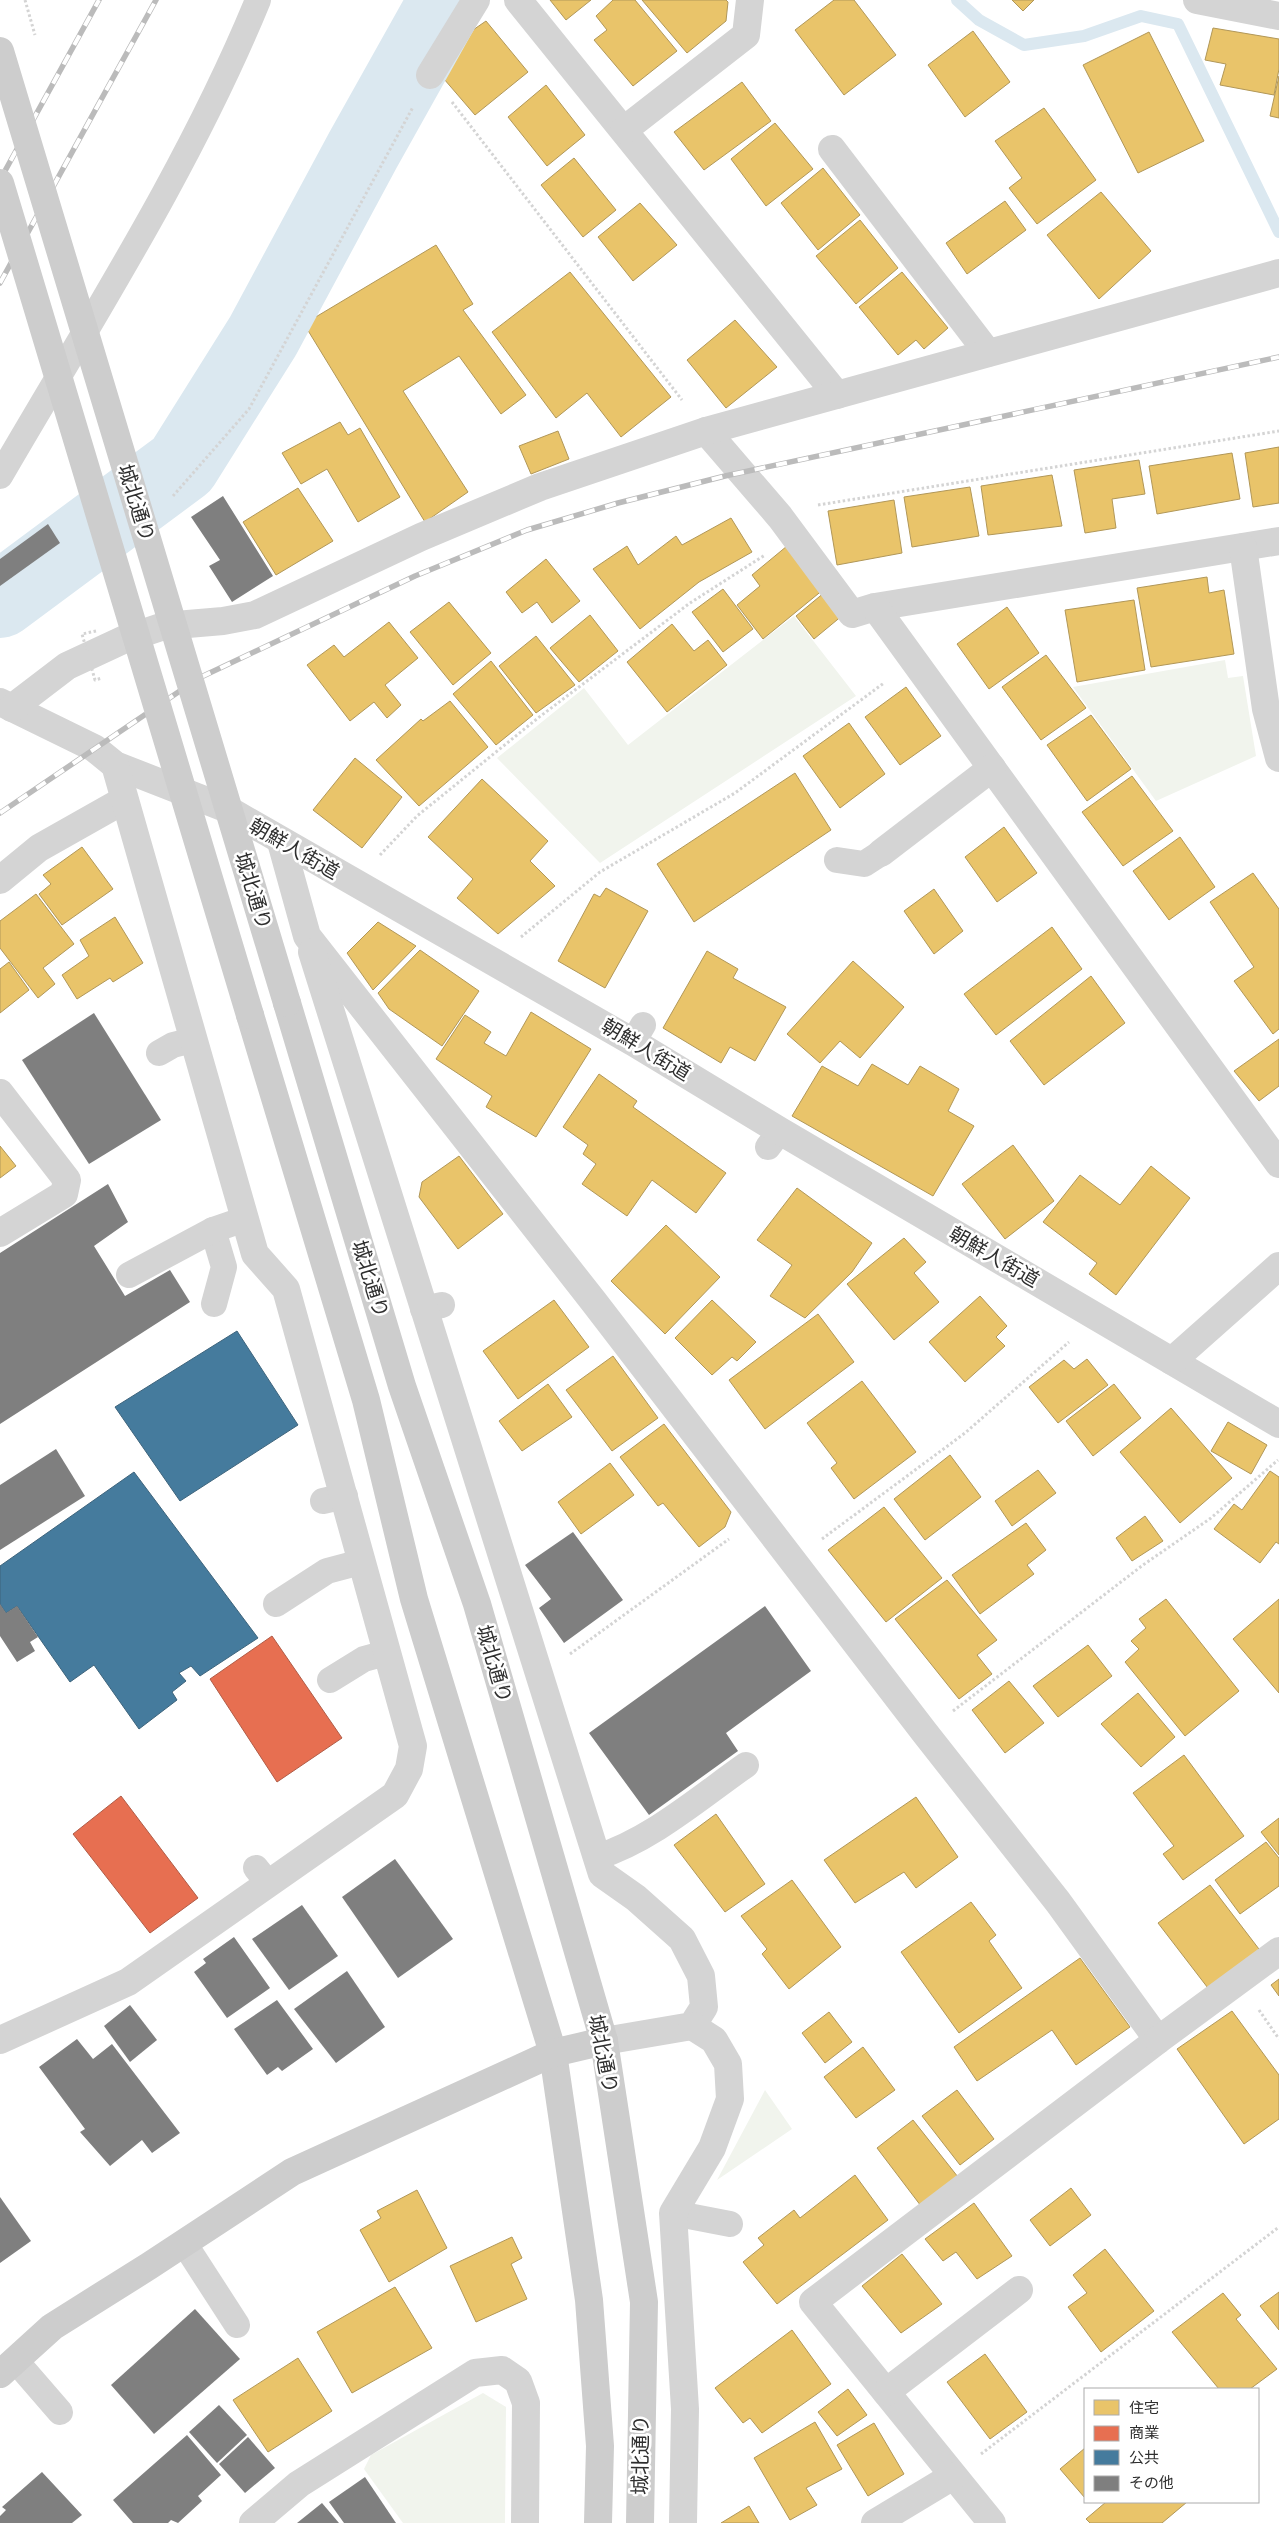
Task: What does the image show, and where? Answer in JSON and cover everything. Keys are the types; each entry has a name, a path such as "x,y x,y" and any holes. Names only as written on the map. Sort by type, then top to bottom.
{"main road":[{"name":"城北通り","path":"0,51 402,1386 477,1604 604,2041 644,2302 640,2523"},
{"name":"城北通り","path":"0,182 366,1400 414,1599 553,2053 589,2300 600,2446 598,2523"},
{"path":"8,2367 52,2327 292,2172 553,2053 604,2041"}],"street":[{"path":"430,75 476,0"},
{"path":"518,0 624,130 724,265 837,395"},
{"path":"624,130 746,35 750,0"},
{"path":"1197,0 1279,16"},
{"path":"832,149 988,353"},
{"path":"6,705 67,666 125,639 164,626 224,621 255,615 421,537 540,487 706,431 988,353 1238,277 1279,273"},
{"path":"706,431 794,536 852,614 875,607 1279,541"},
{"path":"1243,547 1266,709 1279,758"},
{"path":"875,607 1279,1164"},
{"name":"朝鮮人街道","path":"6,705 94,748 115,765 225,808 281,842 491,961 638,1033 774,1139 1090,1313 1279,1424"},
{"path":"0,2040 128,1982 262,1876 395,1795 409,1769 413,1746 361,1562 334,1498 286,1289 255,1254 115,765"},
{"path":"881,853 992,768"},
{"path":"0,880 39,848 124,800"},
{"path":"281,842 307,936 432,1307 540,1676 561,1720 596,1857 602,1874 636,1898 682,1939 701,1976 704,2007 692,2026"},
{"path":"307,936 543,1245 760,1516 792,1564 921,1736 1158,2040"},
{"path":"0,1093 67,1180 64,1194 0,1233"},
{"path":"1172,1361 1279,1266"},
{"path":"992,2523 814,2302 1158,2040 1279,1951"},
{"path":"604,2041 692,2026 714,2040 728,2064 730,2099 712,2148 673,2214 687,2300 683,2523"},
{"path":"886,2392 1019,2290"},
{"path":"254,2523 299,2484 475,2373 502,2370 518,2381 526,2403 525,2523"},
{"path":"883,2521 953,2476"}],"lane":[{"path":"0,476 157,206 238,48 258,0"},
{"path":"837,860 864,864 881,853"},
{"path":"159,1053 173,1045 193,1040"},
{"path":"129,1275 213,1230 245,1219"},
{"path":"213,1230 224,1267 214,1304"},
{"path":"276,1604 327,1572 361,1562"},
{"path":"330,1680 364,1658 386,1653"},
{"path":"596,1857 613,1852 659,1826 746,1765"},
{"path":"673,2214 730,2224"},
{"path":"184,2243 237,2325"},
{"path":"8,2367 60,2412"}],"path":[{"path":"172,497 249,409 430,75 706,431"},
{"path":"770,506 781,500 820,506 1279,431"},
{"path":"354,882 417,816 538,718 690,603 794,536"},
{"path":"99,630 82,634 95,680 102,678"},
{"path":"491,961 600,872 735,793 915,661"},
{"path":"792,1564 965,1432 1073,1338 1090,1313"},
{"path":"921,1736 1143,1565 1211,1518 1279,1459"},
{"path":"540,1676 760,1516"},
{"path":"953,2476 1279,2227"}],"shaded area":[{"path":"794,616 856,696 600,863 497,758 584,688 628,745"},
{"path":"1225,660 1228,678 1243,676 1256,756 1156,801 1073,687"},
{"path":"765,2090 792,2129 717,2180"},
{"path":"483,2393 506,2407 505,2523 403,2523 364,2469 371,2455"}],"building: 住宅":[{"path":"550,0 591,0 566,20"},
{"path":"613,0 635,0 677,51 633,86 594,40 607,30 596,16"},
{"path":"642,0 726,0 728,2 726,21 687,53"},
{"path":"834,0 854,0 896,55 844,95 795,30"},
{"path":"1012,0 1034,0 1023,11"},
{"path":"486,21 528,72 475,115 444,79 470,32"},
{"path":"1213,28 1279,39 1279,69 1274,95 1220,85 1226,64 1205,60"},
{"path":"973,31 1010,82 965,117 928,65"},
{"path":"1149,32 1204,141 1138,173 1083,65"},
{"path":"1279,76 1279,118 1270,116"},
{"path":"742,82 771,121 704,170 674,132"},
{"path":"546,85 585,135 547,166 508,117"},
{"path":"1044,108 1096,180 1037,224 1009,188 1022,178 995,141"},
{"path":"775,123 813,169 766,206 731,159"},
{"path":"574,158 616,210 583,237 541,185"},
{"path":"823,168 860,215 818,250 781,203"},
{"path":"1101,192 1151,251 1099,299 1047,235"},
{"path":"1005,201 1026,230 967,274 946,243"},
{"path":"640,203 677,245 633,281 598,237"},
{"path":"860,220 898,268 856,304 816,256"},
{"path":"436,245 473,304 463,310 526,395 501,414 459,356 403,391 468,492 425,522 304,324"},
{"path":"570,272 671,397 621,437 587,393 556,418 492,332"},
{"path":"902,272 948,328 924,349 916,340 898,355 859,307"},
{"path":"735,320 777,367 726,408 687,360"},
{"path":"340,422 348,435 360,428 400,497 358,522 327,469 301,484 282,453"},
{"path":"558,431 569,459 531,474 519,446"},
{"path":"1279,447 1279,503 1253,507 1245,453"},
{"path":"1232,453 1240,499 1157,514 1149,466"},
{"path":"1139,460 1145,494 1112,499 1116,528 1085,533 1074,470"},
{"path":"1052,475 1062,526 988,535 981,486"},
{"path":"970,487 979,536 912,547 904,497"},
{"path":"298,488 333,541 276,575 243,522"},
{"path":"894,500 902,553 837,565 828,511"},
{"path":"731,518 752,552 699,582 640,629 593,569 627,546 638,565 676,536 682,545"},
{"path":"787,546 824,589 763,639 737,605 760,586 752,575"},
{"path":"546,559 580,601 552,623 537,602 522,613 506,592"},
{"path":"1207,577 1209,593 1224,590 1234,654 1151,667 1137,588"},
{"path":"723,589 753,629 723,652 692,612"},
{"path":"825,592 843,615 814,639 796,616"},
{"path":"1134,600 1145,670 1077,682 1065,610"},
{"path":"449,602 491,653 453,685 410,632"},
{"path":"1007,607 1039,653 989,689 957,644"},
{"path":"590,615 618,651 579,682 550,648"},
{"path":"389,622 418,658 385,685 401,705 387,718 374,702 350,721 307,665 334,645 344,657"},
{"path":"672,624 694,651 708,640 727,665 667,712 627,662"},
{"path":"536,636 575,685 536,713 499,666"},
{"path":"1046,655 1086,708 1041,740 1002,687"},
{"path":"491,661 533,715 496,745 453,694"},
{"path":"906,687 941,736 900,765 865,717"},
{"path":"450,701 488,747 419,806 376,760 421,719 423,721"},
{"path":"1091,715 1131,769 1087,801 1047,745"},
{"path":"849,723 885,774 840,808 803,756"},
{"path":"355,758 402,797 362,848 313,810"},
{"path":"795,773 831,830 694,922 657,864"},
{"path":"1132,776 1173,831 1123,866 1082,812"},
{"path":"482,779 548,841 530,861 555,886 498,934 457,898 473,879 428,837"},
{"path":"1004,827 1037,873 997,902 965,857"},
{"path":"1180,837 1215,887 1169,920 1133,871"},
{"path":"82,847 113,889 62,925 39,894 51,884 43,875"},
{"path":"1253,873 1279,909 1279,1029 1273,1034 1234,981 1254,967 1210,902"},
{"path":"606,888 648,911 605,988 558,961 594,894 600,897"},
{"path":"934,889 963,931 934,954 904,911"},
{"path":"36,894 74,944 43,968 55,984 38,998 0,948 0,921"},
{"path":"115,917 143,963 113,982 110,978 77,999 62,975 89,956 80,940"},
{"path":"378,922 416,946 373,990 347,953"},
{"path":"1052,927 1082,969 996,1035 964,994"},
{"path":"420,950 479,991 442,1046 389,1009 378,993"},
{"path":"707,951 738,969 733,978 786,1007 755,1061 730,1047 721,1063 663,1028"},
{"path":"853,961 904,1007 860,1058 840,1041 820,1063 787,1034"},
{"path":"9,962 29,990 0,1013 0,969"},
{"path":"1091,976 1125,1023 1044,1085 1010,1041"},
{"path":"531,1012 591,1049 536,1137 486,1107 492,1096 436,1059 465,1015 491,1032 484,1043 506,1056"},
{"path":"1279,1039 1279,1086 1259,1101 1234,1071"},
{"path":"872,1064 908,1085 920,1066 959,1089 948,1111 974,1126 933,1196 792,1116 822,1066 858,1086"},
{"path":"599,1074 637,1101 633,1107 726,1173 696,1213 652,1180 627,1216 582,1184 596,1164 583,1154 588,1145 563,1127"},
{"path":"1013,1145 1054,1201 1005,1239 962,1184"},
{"path":"0,1146 16,1166 0,1178"},
{"path":"459,1156 503,1214 458,1249 419,1197 422,1182"},
{"path":"1151,1166 1190,1198 1116,1295 1089,1274 1097,1263 1043,1222 1080,1175 1120,1205"},
{"path":"797,1188 872,1243 852,1272 805,1318 770,1296 792,1265 757,1240"},
{"path":"666,1225 720,1277 665,1334 611,1281"},
{"path":"904,1238 926,1262 914,1273 939,1302 894,1340 847,1284"},
{"path":"980,1296 1007,1326 996,1337 1005,1346 965,1382 929,1342"},
{"path":"554,1300 589,1347 518,1399 483,1351"},
{"path":"712,1300 756,1342 737,1361 732,1357 712,1375 675,1338"},
{"path":"818,1314 854,1362 765,1429 729,1380"},
{"path":"613,1356 658,1418 612,1451 566,1390"},
{"path":"1087,1359 1108,1385 1058,1423 1029,1387 1064,1360 1074,1369"},
{"path":"862,1381 916,1452 854,1499 831,1468 837,1463 807,1423"},
{"path":"548,1384 572,1417 522,1451 499,1421"},
{"path":"1114,1384 1141,1418 1093,1456 1066,1421"},
{"path":"1171,1408 1232,1478 1180,1523 1120,1452"},
{"path":"1228,1422 1267,1445 1251,1474 1211,1451"},
{"path":"664,1424 731,1512 725,1527 699,1547 663,1503 658,1506 620,1457"},
{"path":"950,1455 981,1497 925,1540 894,1499"},
{"path":"610,1463 634,1495 581,1534 558,1502"},
{"path":"1038,1470 1056,1493 1012,1526 995,1501"},
{"path":"1270,1471 1279,1477 1279,1544 1276,1542 1260,1563 1214,1529 1234,1504 1242,1510"},
{"path":"884,1507 942,1578 886,1622 828,1550"},
{"path":"1145,1516 1163,1541 1132,1561 1116,1538"},
{"path":"1026,1523 1046,1550 1027,1565 1034,1574 980,1614 952,1575"},
{"path":"947,1580 997,1640 977,1655 992,1674 959,1699 895,1619"},
{"path":"1166,1599 1239,1691 1185,1736 1125,1662 1139,1649 1131,1641 1146,1628 1139,1619"},
{"path":"1279,1599 1279,1693 1233,1639"},
{"path":"1088,1645 1112,1676 1058,1717 1033,1686"},
{"path":"1009,1681 1044,1723 1005,1753 972,1710"},
{"path":"1138,1693 1175,1737 1141,1767 1101,1724"},
{"path":"1184,1755 1244,1836 1183,1880 1163,1854 1174,1846 1133,1793"},
{"path":"916,1797 958,1857 916,1888 904,1872 855,1903 824,1860"},
{"path":"716,1814 765,1884 725,1912 674,1845"},
{"path":"1279,1818 1279,1855 1261,1832"},
{"path":"1266,1842 1279,1858 1279,1886 1240,1914 1215,1880"},
{"path":"792,1880 841,1947 789,1989 762,1954 767,1949 741,1916"},
{"path":"1210,1885 1262,1953 1211,1992 1158,1923"},
{"path":"971,1902 996,1935 989,1941 1022,1988 959,2033 901,1952"},
{"path":"1080,1958 1130,2027 1076,2065 1052,2030 977,2081 954,2047"},
{"path":"1279,1979 1279,1996 1271,1985"},
{"path":"1232,2011 1279,2075 1279,2119 1244,2144 1177,2049"},
{"path":"829,2012 852,2042 825,2063 802,2033"},
{"path":"863,2047 895,2090 856,2118 824,2077"},
{"path":"957,2090 994,2139 960,2165 922,2116"},
{"path":"913,2120 958,2177 921,2206 877,2148"},
{"path":"855,2175 888,2220 777,2304 743,2262 764,2245 758,2238 794,2210 800,2218"},
{"path":"1071,2188 1091,2215 1050,2246 1030,2220"},
{"path":"417,2190 447,2248 389,2282 360,2230 381,2218 377,2211"},
{"path":"974,2203 1012,2256 977,2279 956,2252 943,2261 925,2239"},
{"path":"512,2237 522,2258 511,2264 527,2299 476,2322 450,2266"},
{"path":"1105,2249 1154,2311 1101,2352 1068,2307 1087,2293 1073,2275"},
{"path":"902,2254 942,2304 901,2333 862,2286"},
{"path":"395,2287 432,2348 352,2393 317,2332"},
{"path":"1279,2292 1279,2330 1260,2306"},
{"path":"1223,2293 1241,2315 1236,2319 1277,2369 1251,2388 1218,2388 1172,2332"},
{"path":"792,2330 831,2384 762,2433 750,2418 743,2423 715,2388"},
{"path":"985,2354 1027,2412 990,2439 947,2382"},
{"path":"298,2358 332,2411 268,2452 233,2400"},
{"path":"848,2389 867,2415 837,2436 818,2412"},
{"path":"815,2422 842,2469 806,2488 817,2505 790,2520 754,2458"},
{"path":"874,2423 904,2474 868,2496 837,2445"},
{"path":"1084,2449 1084,2497 1060,2469"},
{"path":"1105,2503 1186,2503 1162,2523 1090,2523 1086,2519"},
{"path":"749,2506 759,2523 721,2523"}],"building: 商業":[{"path":"272,1636 342,1738 277,1782 210,1679"},
{"path":"121,1796 198,1898 150,1933 73,1834"}],"building: 公共":[{"path":"237,1331 298,1425 180,1501 115,1407"},
{"path":"134,1472 258,1638 200,1676 191,1666 179,1673 186,1681 172,1692 177,1700 139,1729 94,1665 70,1682 17,1606 6,1613 0,1604 0,1566"}],"building: その他":[{"path":"223,496 273,576 232,602 209,566 220,560 191,517"},
{"path":"48,524 60,543 0,586 0,559"},
{"path":"94,1013 161,1120 89,1164 22,1060"},
{"path":"108,1184 128,1222 94,1246 125,1296 170,1270 190,1302 0,1424 0,1253"},
{"path":"56,1449 85,1496 0,1550 0,1485"},
{"path":"573,1532 623,1600 564,1643 539,1608 551,1599 525,1565"},
{"path":"0,1604 6,1613 17,1606 38,1637 30,1642 35,1651 17,1662 0,1636"},
{"path":"765,1606 811,1671 726,1733 738,1751 649,1815 589,1733"},
{"path":"395,1859 453,1939 398,1978 342,1897"},
{"path":"302,1905 338,1956 289,1990 252,1939"},
{"path":"234,1937 270,1988 227,2018 194,1972 206,1963 203,1959"},
{"path":"347,1971 385,2027 336,2063 294,2009"},
{"path":"277,2000 313,2049 282,2071 278,2067 267,2075 234,2029"},
{"path":"130,2005 157,2040 130,2062 104,2026"},
{"path":"77,2039 93,2059 112,2044 180,2133 152,2153 142,2140 110,2166 80,2132 85,2129 39,2067"},
{"path":"0,2197 31,2241 0,2263"},
{"path":"195,2309 240,2359 154,2434 111,2385"},
{"path":"219,2405 247,2435 217,2463 189,2432"},
{"path":"187,2435 221,2475 198,2496 202,2501 178,2523 171,2520 168,2523 133,2523 113,2500"},
{"path":"248,2437 275,2468 245,2493 219,2464"},
{"path":"42,2472 82,2515 72,2523 0,2523 0,2516 6,2510 2,2507"},
{"path":"365,2477 396,2523 344,2523 329,2502"},
{"path":"322,2503 339,2523 297,2523"}],"waterway":[{"path":"0,600 182,465 263,336 363,150 447,0"},
{"path":"957,0 979,20 1024,45 1084,36 1141,16 1178,24 1279,232"}],"railway":[{"path":"0,180 99,0"},
{"path":"0,283 156,0"},
{"path":"0,813 199,678 415,576 527,530 618,503 725,476 1279,357"}]}
